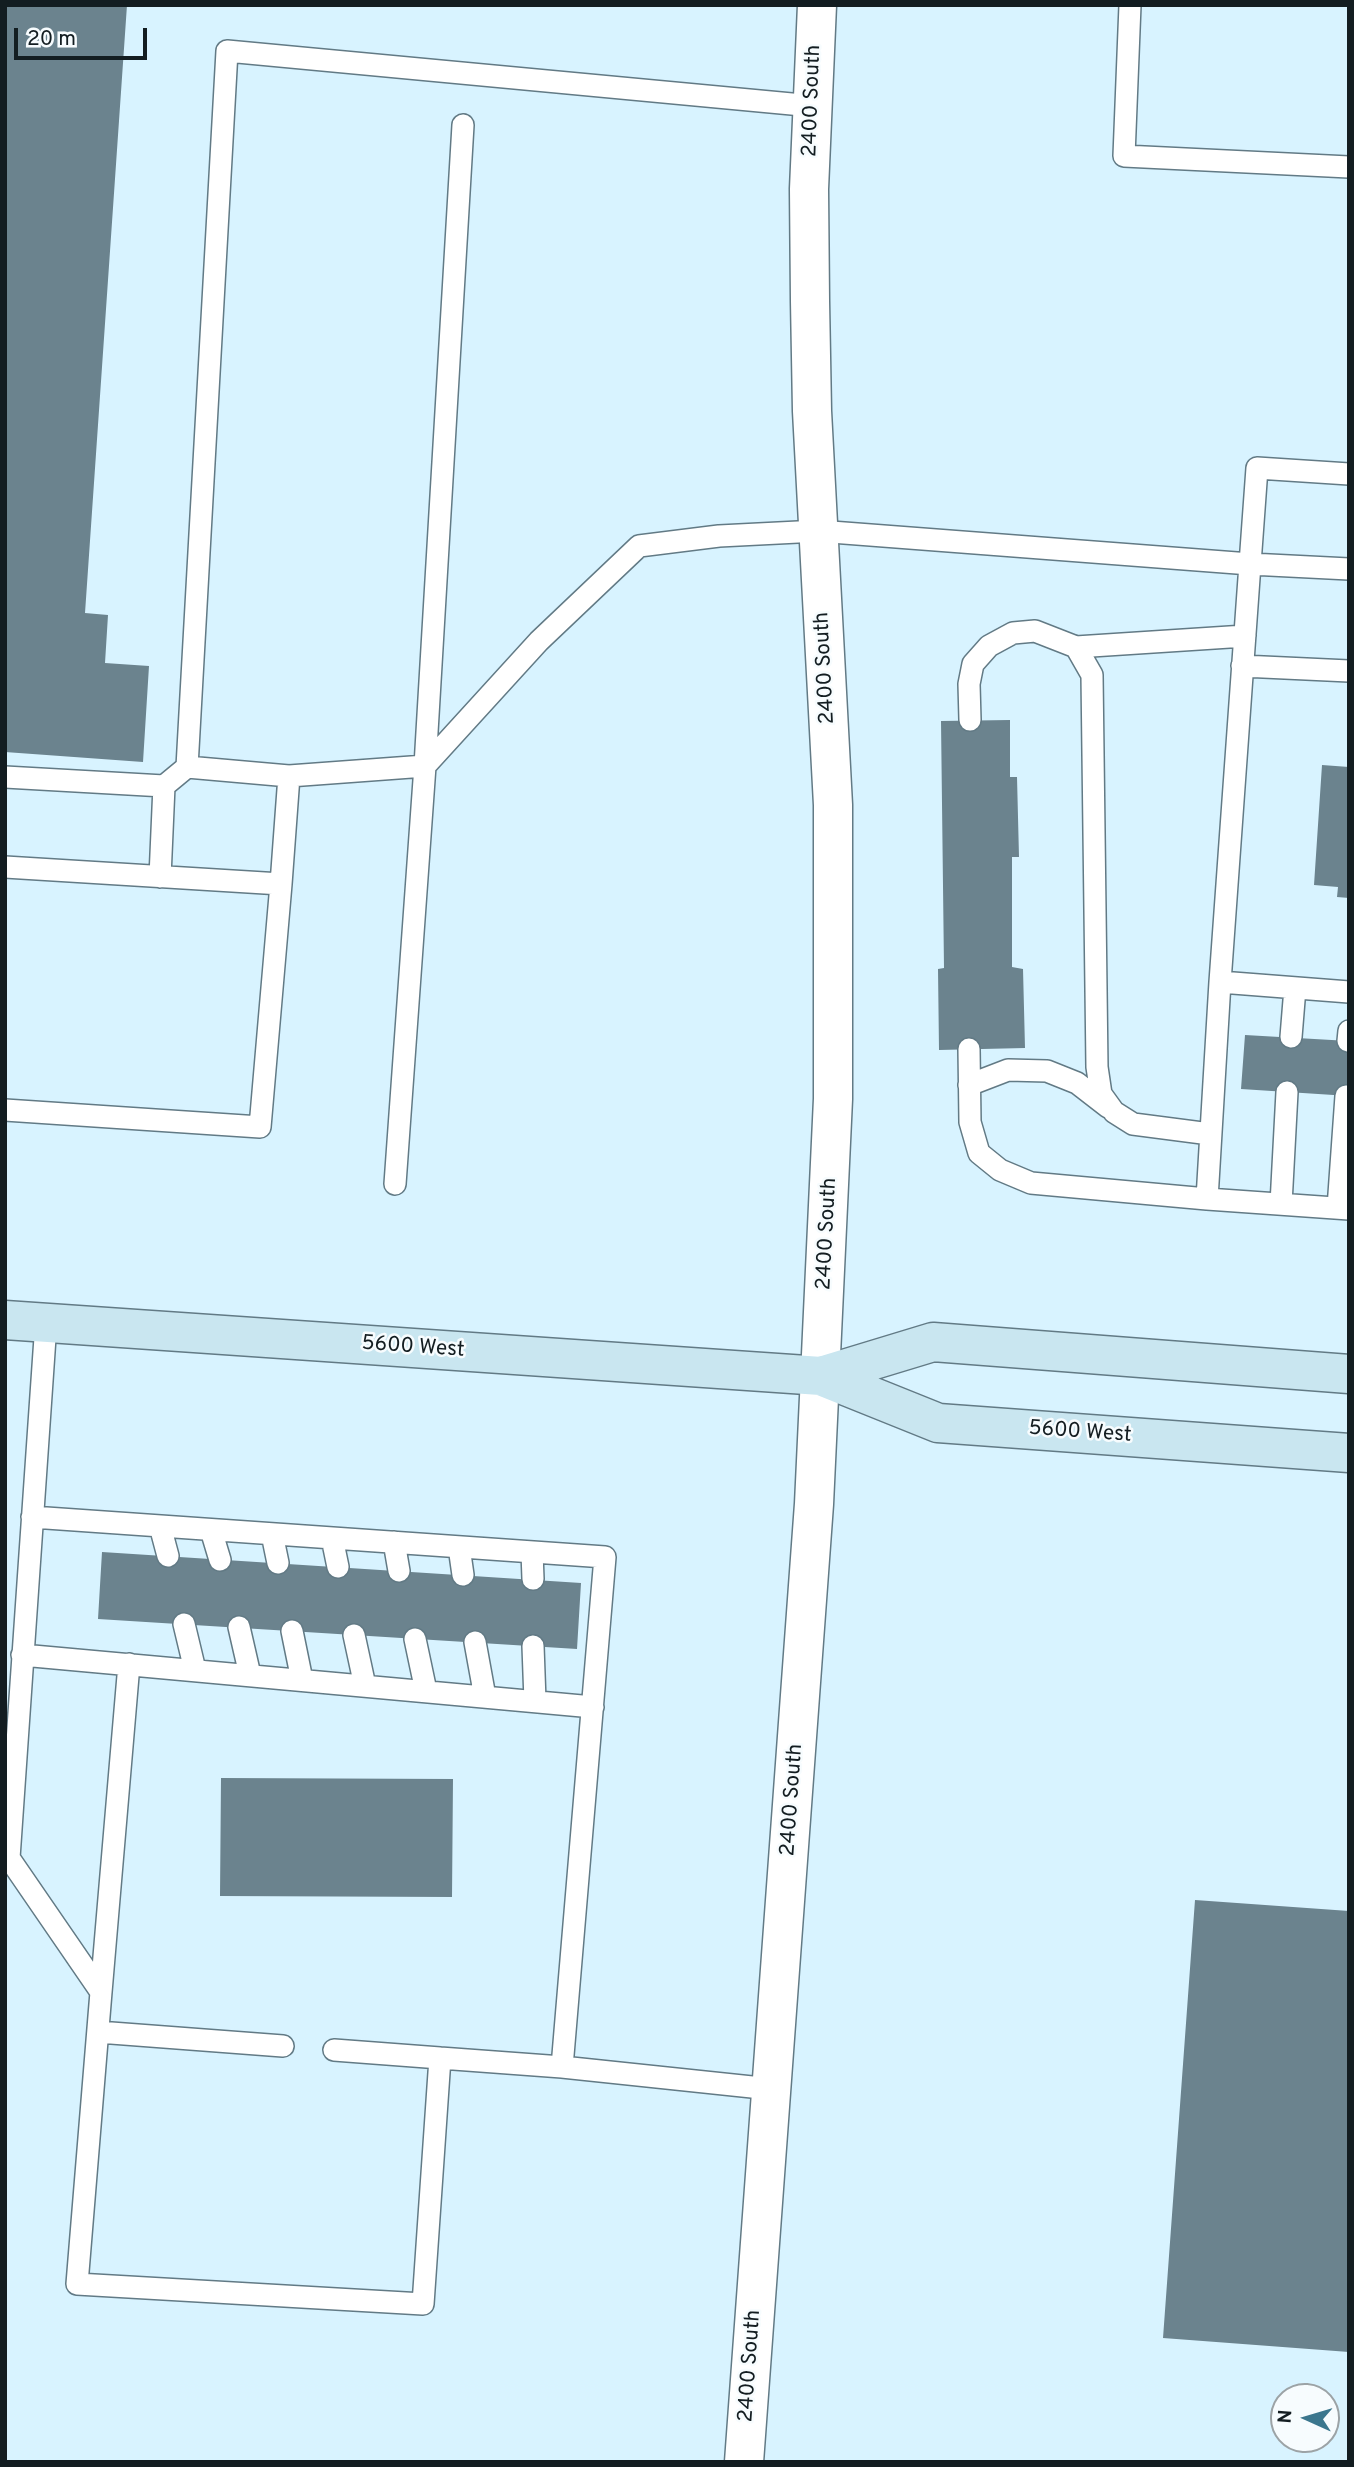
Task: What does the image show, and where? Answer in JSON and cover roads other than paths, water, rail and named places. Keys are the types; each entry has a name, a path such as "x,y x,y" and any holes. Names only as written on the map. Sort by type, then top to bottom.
{"main road":[{"name":"5600 West","path":"5,1321 821,1376 938,1423 1349,1452"},
{"name":"5600 West","path":"821,1376 933,1342 1349,1374"}],"street":[{"name":"2400 South","path":"744,2462 821,1376 835,989 833,805 818,531 810,301 817,5"}],"lane":[{"path":"1130,5 1124,156 1349,167"},
{"path":"187,767 227,51 813,106"},
{"path":"395,1184 425,766 463,125"},
{"path":"1207,1199 1257,468 1349,474"},
{"path":"5,777 164,786 187,767 289,776 425,766 539,641 639,546 719,536 818,531 1349,569"},
{"path":"970,720 969,684 973,664 989,646 1013,633 1035,631 1058,637 1076,647 1092,675 1097,1067 1101,1094 1114,1112"},
{"path":"1076,647 1245,636"},
{"path":"1242,666 1349,671"},
{"path":"5,1110 260,1127 289,776"},
{"path":"160,877 164,786"},
{"path":"5,867 281,884"},
{"path":"1220,982 1349,992"},
{"path":"1291,1037 1295,988"},
{"path":"1348,1041 1349,1031"},
{"path":"969,1049 970,1122 979,1153 1000,1170 1031,1183 1343,1208 1346,1096"},
{"path":"969,1085 1008,1070 1047,1071 1077,1083 1133,1124 1210,1134"},
{"path":"1281,1204 1287,1093"},
{"path":"46,1323 9,1858 101,1992"},
{"path":"32,1517 606,1557 562,2067"},
{"path":"160,1526 168,1556"},
{"path":"211,1530 220,1560"},
{"path":"272,1534 278,1563"},
{"path":"332,1538 338,1567"},
{"path":"394,1542 399,1571"},
{"path":"458,1547 463,1575"},
{"path":"532,1552 533,1579"},
{"path":"184,1624 195,1670"},
{"path":"239,1628 250,1675"},
{"path":"292,1631 302,1680"},
{"path":"354,1635 365,1686"},
{"path":"415,1639 426,1691"},
{"path":"475,1642 485,1697"},
{"path":"533,1646 535,1701"},
{"path":"22,1655 593,1707"},
{"path":"129,1664 77,2284 424,2304 440,2058"},
{"path":"98,2032 283,2046"},
{"path":"334,2050 562,2067 771,2089"}]}
